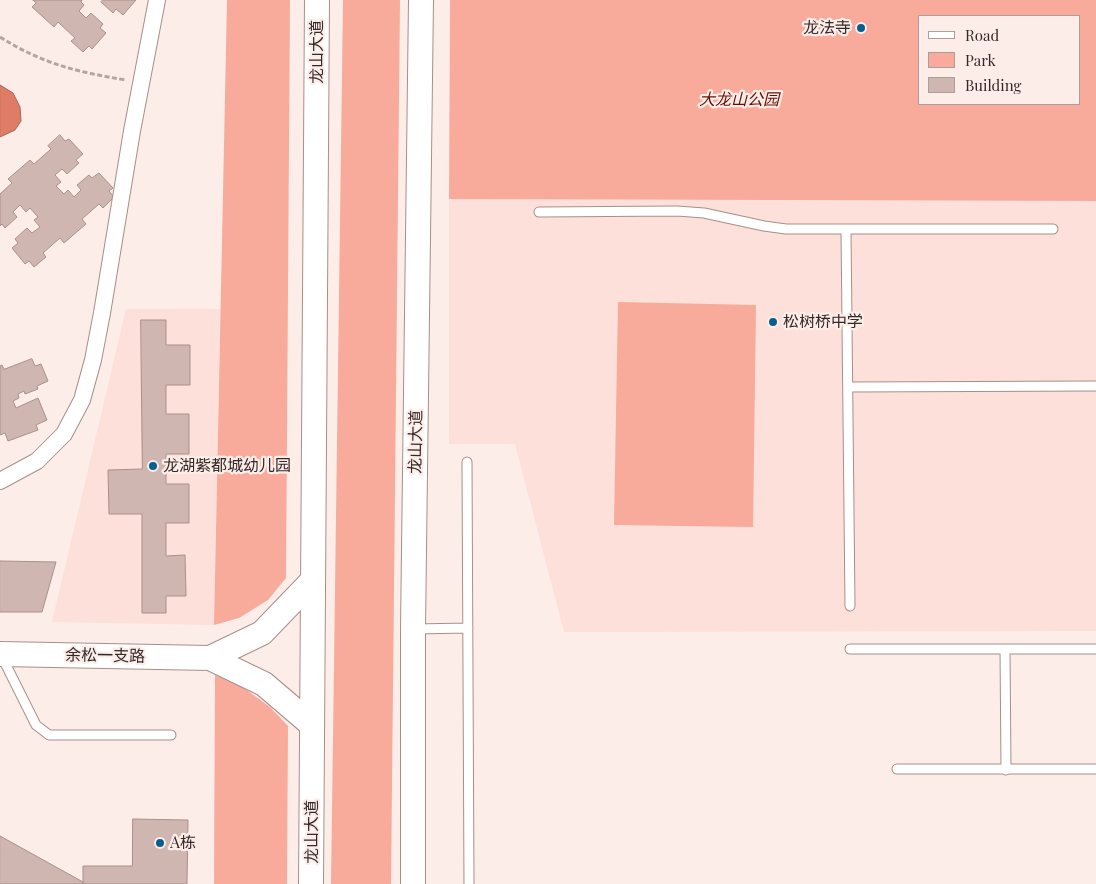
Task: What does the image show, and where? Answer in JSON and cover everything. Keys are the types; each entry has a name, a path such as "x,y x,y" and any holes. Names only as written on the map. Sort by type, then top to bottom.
{"main road":[{"name":"龙山大道","path":"311,884 317,0"},
{"name":"龙山大道","path":"412,884 413,629 421,0"},
{"path":"210,658 262,633 313,580"},
{"name":"余松一支路","path":"0,654 210,658"},
{"path":"210,658 264,684 312,725"}],"street":[{"path":"0,481 37,461 64,434 82,400 93,360 102,313 132,131 157,0"}],"lane":[{"path":"539,212 704,213 786,229 1053,229"},
{"path":"846,230 850,606"},
{"path":"848,387 1096,386"},
{"path":"467,462 469,884"},
{"path":"413,629 468,628"},
{"path":"850,650 1096,649"},
{"path":"1005,650 1006,770"},
{"path":"0,654 36,725 49,734 171,734"},
{"path":"897,769 1096,769"}],"path":[{"path":"0,37 16,47 52,64 86,74 142,83"}],"shaded area":[{"path":"0,85 13,93 20,107 21,121 15,130 0,137"},
{"name":"松树桥中学","path":"449,199 1096,201 1096,631 564,632 515,444 449,444"},
{"name":"龙湖紫都城幼儿园","path":"126,309 220,309 214,625 52,622"}],"green space":[{"path":"227,0 290,0 286,578 268,600 239,618 214,625"},
{"path":"343,0 400,0 391,884 331,884"},
{"name":"大龙山公园","path":"450,0 1096,0 1096,201 449,199"},
{"path":"618,302 756,305 753,527 614,525"},
{"path":"215,675 244,688 270,707 288,726 287,884 214,884"}],"building":[{"path":"33,0 82,0 81,2 84,5 79,11 86,18 91,13 103,24 100,28 106,33 92,49 89,46 83,52 71,41 75,38 58,22 54,27 32,7 36,3"},
{"path":"103,0 136,0 123,15 116,9 113,13 101,2"},
{"path":"60,135 65,141 69,139 83,154 76,160 79,163 67,174 62,169 55,175 61,182 56,186 64,194 68,190 74,197 81,190 77,185 89,175 92,178 99,173 113,188 109,191 114,197 103,208 99,204 82,219 86,224 64,243 60,238 43,253 46,257 34,267 29,261 25,264 12,248 18,243 15,239 27,228 32,233 40,227 34,220 38,217 30,208 26,212 20,205 13,212 17,217 5,228 2,224 0,226 0,194 12,183 8,179 30,160 34,164 51,149 48,146"},
{"path":"141,320 166,320 166,345 190,345 190,385 166,385 166,414 189,414 189,454 166,454 166,484 189,484 189,523 166,523 166,556 185,555 186,596 166,596 166,613 142,613 142,514 109,514 108,470 142,469"},
{"path":"32,359 35,366 41,364 48,381 37,386 38,389 25,394 24,391 18,394 19,398 13,401 16,408 38,398 47,420 36,425 38,430 8,441 5,433 0,435 0,366 2,365 4,369"},
{"path":"0,561 56,562 42,612 0,612"},
{"name":"A栋","path":"133,819 188,820 187,884 83,884 83,866 132,866"},
{"path":"0,836 83,882 83,884 0,884"}],"place":[{"name":"龙法寺","path":"861,28"},
{"name":"松树桥中学","path":"773,322"},
{"name":"龙湖紫都城幼儿园","path":"153,466"},
{"name":"A栋","path":"160,843"}]}
